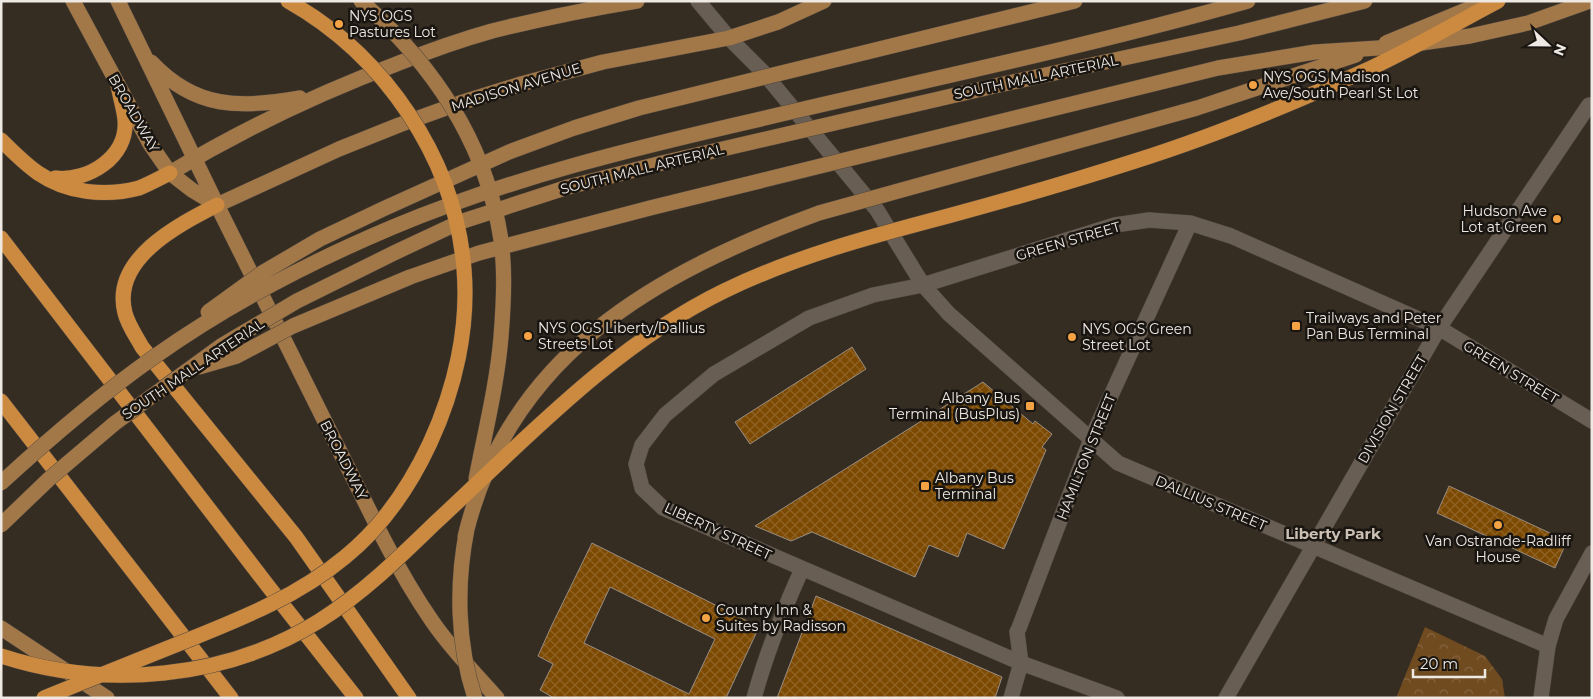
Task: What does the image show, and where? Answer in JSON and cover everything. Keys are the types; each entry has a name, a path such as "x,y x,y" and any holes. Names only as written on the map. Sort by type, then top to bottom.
{"highway":[{"path":"44,698 255,613 292,594 329,570 376,528 404,491 426,452 447,402 462,337 464,269 454,211 439,171 406,109 371,66 331,30 288,1"},
{"path":"1,656 52,670 106,676 157,674 210,665 256,652 317,622 377,577 541,424 617,358 685,312 723,291 800,258 1114,168 1258,117 1373,67 1498,1"},
{"path":"39,174 73,179 93,172 110,158 116,150 124,131 125,121 118,85"},
{"path":"1,140 22,161 39,174 62,186 86,192 114,192 140,187 170,173"},
{"path":"217,205 167,234 144,252 129,272 123,294 125,313 142,347 296,537 410,698"},
{"path":"1,238 356,698"},
{"path":"1,401 231,698"}],"main road":[{"name":"BROADWAY","path":"73,1 150,144 170,173 192,190 217,205"},
{"name":"BROADWAY","path":"118,1 217,205 407,584 439,630 497,698"},
{"path":"361,1 412,51 438,84 458,115 484,169 499,224 504,292 501,338 488,420 465,537 461,579 461,626 464,650 475,698"},
{"path":"170,173 236,135 316,96 434,50 491,32 588,9 637,1"},
{"name":"MADISON AVENUE","path":"217,205 339,149 399,124 460,103 603,62 729,38 778,22 824,1"},
{"path":"155,356 209,311 262,273 320,239 446,179 509,152 574,128 639,108 1075,1"},
{"name":"SOUTH MALL ARTERIAL","path":"1,482 100,398 155,356 215,318 270,286 330,256 401,224 454,203 521,180 649,145 1106,38 1248,1"},
{"name":"SOUTH MALL ARTERIAL","path":"1,525 50,479 115,423 186,371 258,324 335,282 460,222 530,198 662,163 999,85 1239,33 1365,1"},
{"path":"465,537 471,512 488,465 513,422 542,382 575,347 596,329 639,298 683,272 729,248 771,230 819,213 1025,157 1252,90 1359,54 1487,1"},
{"path":"186,371 237,356 293,326 410,277 479,253 650,208 1218,68 1315,52 1394,47 1470,36 1528,22 1590,1"},
{"path":"140,46 153,64 172,80 187,90 210,100 246,105 316,96"},
{"path":"1,628 106,698"}],"street":[{"path":"698,1 729,38 763,72 877,210 923,285"},
{"name":"DIVISION STREET","path":"1226,698 1439,328 1589,105"},
{"name":"GREEN STREET","path":"923,285 1115,225 1149,220 1190,223 1231,236 1439,328 1592,421"},
{"name":"HAMILTON STREET","path":"1011,698 1021,663 1017,632 1091,439 1190,223"},
{"name":"DALLIUS STREET","path":"923,285 949,314 1118,463 1548,646"},
{"name":"LIBERTY STREET","path":"923,285 873,295 810,318 714,374 665,415 642,445 636,464 642,488 663,508 1021,663 1118,698"},
{"path":"1541,698 1548,646 1556,620 1592,553"},
{"path":"754,698 759,679 786,606 802,569"}],"green space":[{"path":"1425,627 1485,656 1502,679 1505,698 1396,698"}],"building":[{"path":"852,347 866,369 750,444 735,422"},
{"name":"Albany Bus Terminal","path":"983,382 1033,424 1035,421 1052,434 1042,447 1046,450 1004,549 967,533 958,557 929,545 915,577 812,532 791,541 755,526"},
{"name":"Van Ostrande-Radliff House","path":"1449,486 1567,541 1555,568 1437,513"},
{"name":"Country Inn & Suites by Radisson","path":"592,543 759,627 726,698 554,698 540,690 553,664 538,656","holes":["610,587 715,639 689,694 584,643"]},
{"path":"816,596 1002,677 995,698 777,698"}],"place":[{"name":"NYS OGS Pastures Lot","path":"339,24"},
{"name":"NYS OGS Madison Ave/South Pearl St Lot","path":"1253,85"},
{"name":"Hudson Ave Lot at Green","path":"1557,219"},
{"name":"Trailways and Peter Pan Bus Terminal","path":"1296,326"},
{"name":"NYS OGS Liberty/Dallius Streets Lot","path":"528,336"},
{"name":"NYS OGS Green Street Lot","path":"1072,337"},
{"name":"Albany Bus Terminal (BusPlus)","path":"1030,406"},
{"name":"Albany Bus Terminal","path":"925,486"},
{"name":"Van Ostrande-Radliff House","path":"1498,525"},
{"name":"Country Inn & Suites by Radisson","path":"706,618"}],"district":[{"name":"Liberty Park","path":"1333,534"}]}
